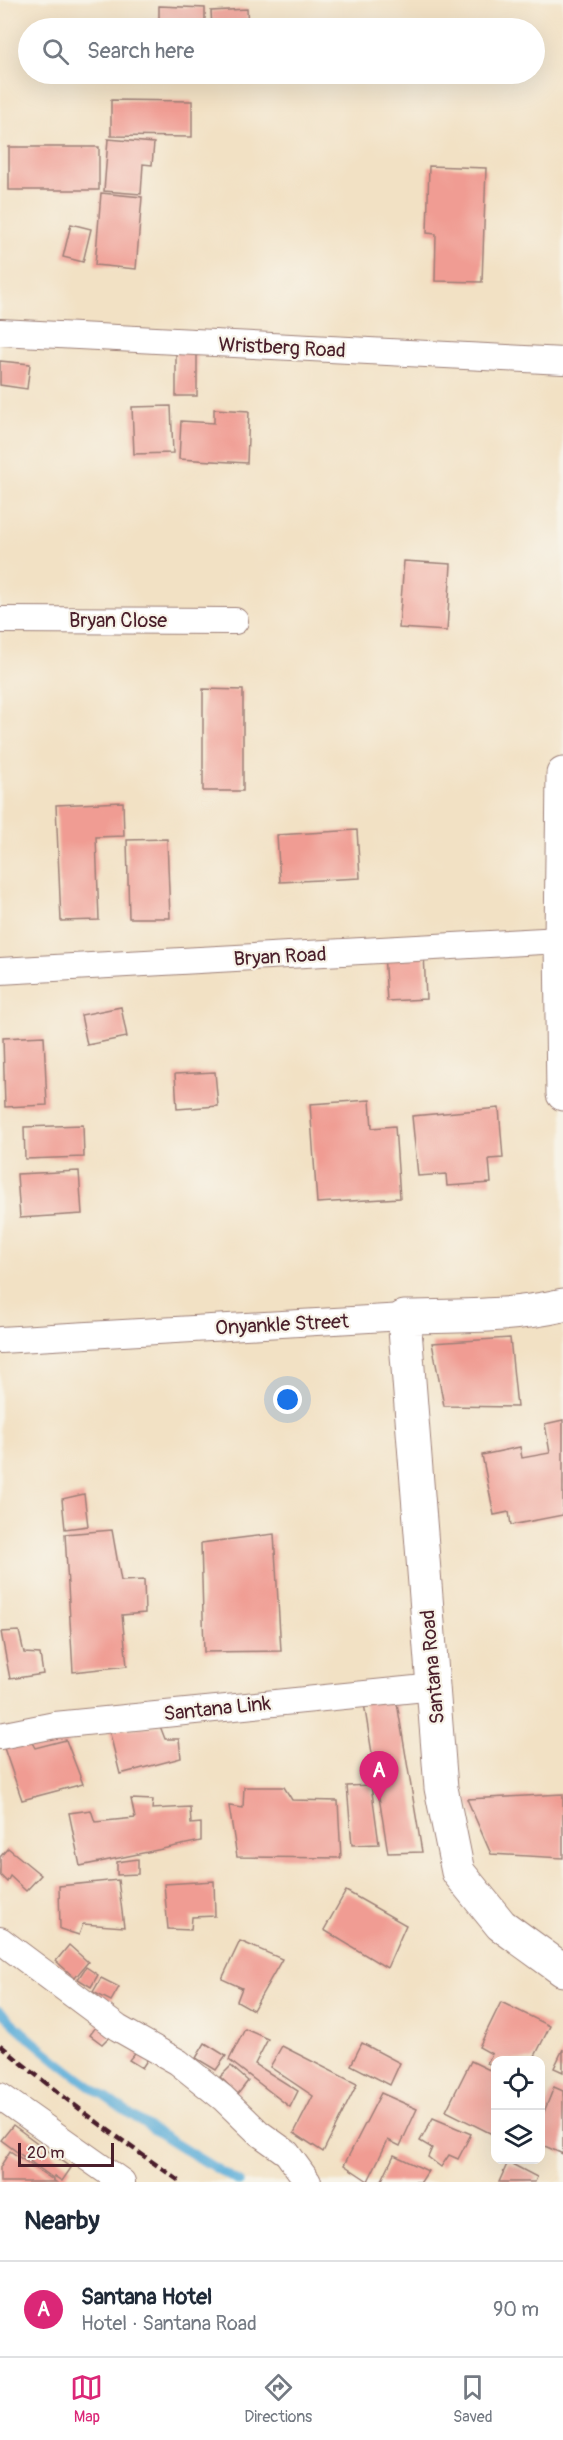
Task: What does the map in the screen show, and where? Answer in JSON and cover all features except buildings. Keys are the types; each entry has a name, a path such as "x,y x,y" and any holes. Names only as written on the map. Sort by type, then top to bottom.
{"street":[{"name":"Wristberg Road","path":"0,332 563,362"},
{"name":"Bryan Close","path":"0,620 235,621"},
{"path":"563,774 561,940 563,1094"},
{"name":"Bryan Road","path":"0,971 561,940"},
{"name":"Onyankle Street","path":"0,1340 404,1317 479,1316 536,1311 563,1305"},
{"name":"Santana Road","path":"404,1317 435,1687 441,1788 458,1872 501,1925 563,1970"},
{"name":"Santana Link","path":"0,1736 55,1725 435,1687"},
{"path":"0,1940 118,2028 178,2062 223,2098 259,2133 287,2153 308,2182"},
{"path":"0,2096 122,2182"}],"waterway":[{"path":"0,2011 54,2059 114,2103 239,2182"}],"railway":[{"path":"0,2045 89,2116 181,2182"}],"place":[{"name":"Santana Hotel","path":"379,1801"}]}
